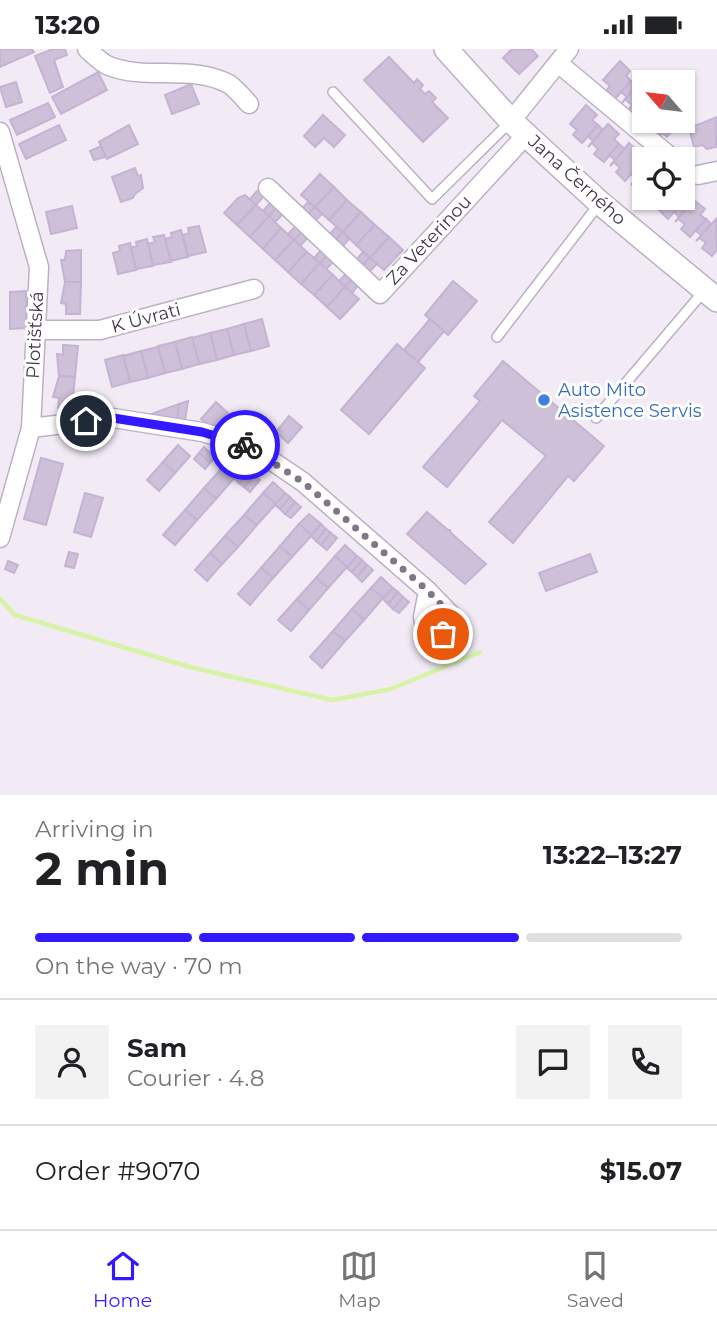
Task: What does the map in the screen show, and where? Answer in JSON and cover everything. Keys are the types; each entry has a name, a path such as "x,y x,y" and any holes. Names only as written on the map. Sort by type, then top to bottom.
{"street":[{"path":"87,49 108,65 147,73 181,72 215,78 231,85 249,104"},
{"name":"Jana Černého","path":"446,49 518,128 600,203 711,296"},
{"path":"518,128 563,56 660,147"},
{"name":"Za Veterinou","path":"268,188 380,294 518,128"},
{"name":"Plotišťská","path":"0,132 39,267 31,428 0,538"},
{"path":"698,175 717,171"},
{"name":"K Úvrati","path":"36,330 100,330 254,289"},
{"path":"31,428 113,418 202,432 250,446 303,482 428,591"}],"lane":[{"path":"333,92 432,199 518,128"},
{"path":"497,337 600,203"},
{"path":"596,418 711,296"}],"building":[{"path":"0,49 32,49 34,52 0,67"},
{"path":"53,49 65,49 67,55 54,60 63,87 50,93 35,56"},
{"path":"512,49 531,49 538,56 519,74 503,58"},
{"path":"389,57 414,83 417,79 423,85 420,89 425,94 429,91 436,98 432,102 448,118 423,142 364,80"},
{"path":"620,61 630,71 626,76 631,81 615,99 606,91 610,86 603,80"},
{"path":"98,72 107,90 61,114 52,97"},
{"path":"16,82 22,102 6,107 0,87"},
{"path":"632,82 632,91 627,97 621,92"},
{"path":"191,84 199,104 172,114 165,95"},
{"path":"632,91 632,105 625,99"},
{"path":"48,103 55,117 17,135 10,120"},
{"path":"586,105 597,115 592,120 598,125 582,143 573,135 577,130 570,124"},
{"path":"323,115 345,135 334,147 324,138 315,147 304,136"},
{"path":"717,117 716,147 694,147 690,133 695,133 695,126"},
{"path":"608,124 619,134 614,139 619,144 604,162 594,154 598,149 592,143 588,147"},
{"path":"59,125 66,140 26,159 19,144"},
{"path":"129,125 138,144 107,159 99,142"},
{"path":"598,125 603,130 593,141 588,136"},
{"path":"629,143 633,147 632,173 625,181 616,172 620,168 614,162 610,166"},
{"path":"619,144 625,149 615,160 609,155"},
{"path":"101,146 105,157 94,160 90,151"},
{"path":"135,168 138,176 141,175 143,188 133,198 121,202 112,177"},
{"path":"320,174 334,187 315,207 301,195"},
{"path":"334,187 347,200 329,220 315,207"},
{"path":"257,191 264,196 256,205 250,199"},
{"path":"245,195 256,205 237,225 224,213 238,198"},
{"path":"347,200 361,212 343,232 329,220"},
{"path":"695,201 705,209 700,215 706,219 690,237 681,229 685,224 678,219 675,222 685,210 695,210"},
{"path":"308,202 315,207 307,216 301,210"},
{"path":"270,203 276,208 269,216 263,211"},
{"path":"256,205 269,216 250,237 237,225"},
{"path":"72,206 77,228 51,234 46,212"},
{"path":"315,207 322,214 314,222 307,216"},
{"path":"276,208 283,214 275,222 269,216"},
{"path":"659,210 676,210 668,219"},
{"path":"676,210 685,210 679,217 674,212"},
{"path":"361,212 375,225 356,245 343,232"},
{"path":"269,216 281,228 263,249 250,237"},
{"path":"706,219 711,224 701,235 696,231"},
{"path":"716,219 717,250 712,256 702,248 706,243 700,238 696,241"},
{"path":"375,225 389,237 370,258 356,245"},
{"path":"199,226 206,252 188,256 183,235 189,233 188,228"},
{"path":"296,226 302,232 294,240 288,234"},
{"path":"336,227 343,232 335,241 329,235"},
{"path":"281,228 294,240 275,260 263,249"},
{"path":"181,230 188,257 170,261 165,239 172,237 171,233"},
{"path":"302,232 308,237 300,246 294,240"},
{"path":"343,232 349,239 342,247 335,241"},
{"path":"164,235 171,262 153,265 148,244 155,242 153,237"},
{"path":"389,237 403,250 384,270 370,258"},
{"path":"147,239 153,266 136,269 130,248 137,246 136,242"},
{"path":"294,240 307,252 288,272 275,260"},
{"path":"130,243 136,270 118,274 113,253 120,251 119,246"},
{"path":"322,249 328,255 320,263 314,258"},
{"path":"81,250 81,282 65,282 61,260 65,260 66,251"},
{"path":"307,252 320,263 301,284 288,272"},
{"path":"363,252 370,258 362,266 356,260"},
{"path":"328,255 334,261 326,269 320,263"},
{"path":"370,258 377,264 369,272 362,266"},
{"path":"320,263 333,275 314,295 301,284"},
{"path":"347,273 353,278 345,287 339,281"},
{"path":"333,275 345,287 327,307 314,295"},
{"path":"353,278 359,284 352,293 345,287"},
{"path":"453,281 477,301 448,335 425,315"},
{"path":"65,282 81,282 80,314 66,314 66,304 61,303"},
{"path":"345,287 359,299 340,319 327,307"},
{"path":"26,291 26,328 10,329 10,292"},
{"path":"262,319 269,346 251,351 244,324"},
{"path":"430,319 444,331 418,362 404,350"},
{"path":"244,324 251,351 234,355 227,329"},
{"path":"227,329 234,355 217,360 210,333"},
{"path":"210,333 217,360 199,364 192,338"},
{"path":"192,337 199,364 182,369 175,342"},
{"path":"175,342 182,369 165,373 158,346"},
{"path":"397,344 425,368 369,434 341,410"},
{"path":"63,345 78,346 75,377 59,376 57,354 63,355"},
{"path":"158,347 165,373 148,378 141,351"},
{"path":"141,351 148,378 130,382 123,356"},
{"path":"123,355 130,382 112,387 105,360"},
{"path":"503,361 604,446 574,481 568,476 513,543 489,522 546,456 502,420 447,487 423,467 480,401 474,396"},
{"path":"59,376 75,377 72,409 58,408 59,398 53,397"},
{"path":"188,401 184,427 176,426 179,404"},
{"path":"216,402 228,413 213,429 201,419"},
{"path":"179,404 176,426 146,416"},
{"path":"289,416 302,427 288,443 276,432"},
{"path":"178,445 190,456 175,473 163,462"},
{"path":"204,447 215,458 210,463 199,453"},
{"path":"199,453 210,463 205,469 194,459"},
{"path":"232,456 245,467 235,477 223,467"},
{"path":"41,458 63,464 46,525 24,519"},
{"path":"163,462 175,473 159,491 147,480"},
{"path":"223,467 235,477 216,499 204,488"},
{"path":"245,467 249,471 239,483 234,478"},
{"path":"249,471 255,476 244,487 239,483"},
{"path":"255,476 260,480 250,492 244,487"},
{"path":"273,482 285,493 276,504 263,493"},
{"path":"204,488 216,499 197,520 185,510"},
{"path":"85,493 103,498 91,537 74,532"},
{"path":"263,493 276,504 257,525 244,515"},
{"path":"285,493 290,497 280,509 275,505"},
{"path":"290,497 295,502 285,514 280,509"},
{"path":"295,502 301,507 291,518 285,514"},
{"path":"185,510 197,520 175,545 163,535"},
{"path":"427,512 486,564 465,584 407,534"},
{"path":"309,514 321,524 312,535 299,524"},
{"path":"244,515 257,525 238,547 225,536"},
{"path":"299,524 312,535 292,557 280,546"},
{"path":"321,524 326,529 316,541 311,536"},
{"path":"326,529 331,533 321,545 316,541"},
{"path":"331,533 337,538 327,550 321,545"},
{"path":"225,536 238,547 222,564 210,553"},
{"path":"345,545 357,556 347,567 335,556"},
{"path":"280,546 292,557 273,578 261,568"},
{"path":"69,552 78,554 74,568 65,566"},
{"path":"210,553 222,564 207,581 195,570"},
{"path":"590,554 597,572 546,591 539,573"},
{"path":"335,556 347,567 328,588 316,578"},
{"path":"357,556 362,560 352,572 347,568"},
{"path":"362,560 367,565 357,577 352,572"},
{"path":"8,561 18,565 14,573 5,569"},
{"path":"367,565 373,570 362,582 357,577"},
{"path":"261,568 273,578 250,605 238,594"},
{"path":"381,577 393,588 383,598 371,588"},
{"path":"316,578 328,588 309,610 297,599"},
{"path":"371,588 383,598 364,620 352,609"},
{"path":"393,588 398,592 388,604 383,599"},
{"path":"398,592 403,597 393,609 388,604"},
{"path":"403,597 409,602 399,613 393,609"},
{"path":"297,599 309,610 291,631 278,620"},
{"path":"352,609 364,620 345,641 333,631"},
{"path":"333,631 345,641 322,668 310,657"}],"waterway":[{"path":"0,599 15,615 190,667 332,700 391,689 480,652"}],"way so far":[{"path":"245,445 303,482 428,591 452,616 450,628 443,634"}],"place":[{"name":"Auto Mito Asistence Servis","path":"544,400"}],"route":[{"path":"86,421 113,418 202,432 245,445"}]}
